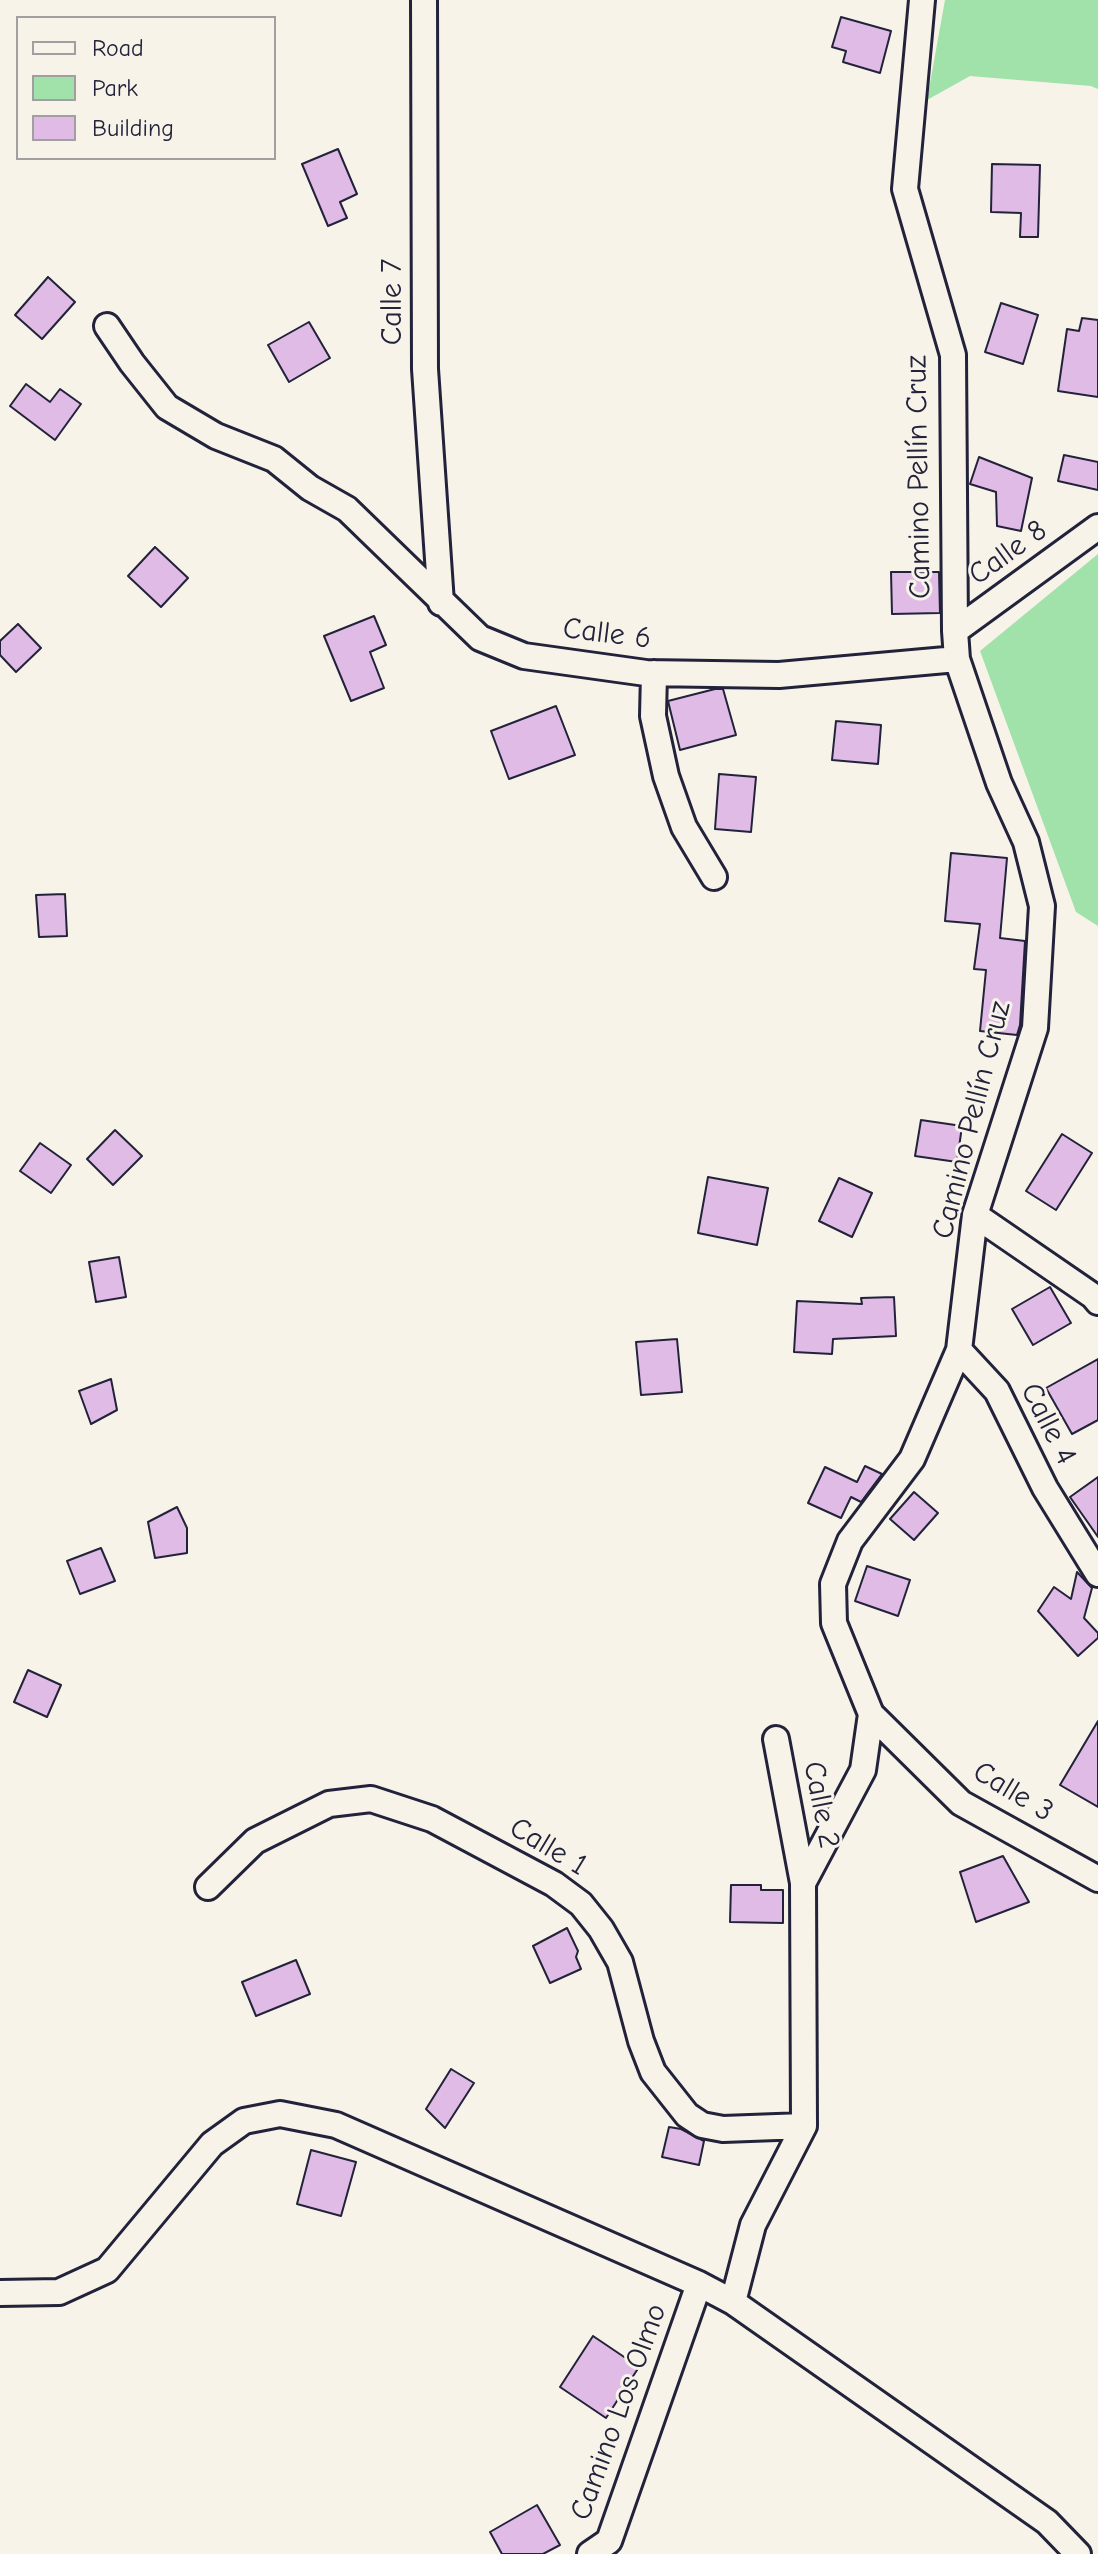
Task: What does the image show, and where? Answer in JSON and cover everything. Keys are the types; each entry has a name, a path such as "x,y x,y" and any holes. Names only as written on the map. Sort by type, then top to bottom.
{"street":[{"name":"Calle 7","path":"424,0 425,369 441,603"},
{"name":"Camino Pellín Cruz","path":"871,1714 834,1623 833,1584 850,1541 912,1459 959,1350 975,1215 1035,1028 1042,906 1026,842 999,783 957,659 953,355 905,189 922,0"},
{"name":"Calle 6","path":"107,326 167,407 216,436 274,459 310,488 347,509 480,638 524,656 654,673 779,675 957,659"},
{"name":"Calle 8","path":"955,631 1098,527"},
{"path":"654,673 653,716 666,776 684,827 714,877"},
{"path":"975,1215 1098,1302"},
{"name":"Calle 4","path":"959,1350 997,1391 1045,1488 1098,1574"},
{"path":"733,2302 753,2225 804,2126 803,1883 863,1770 871,1714"},
{"name":"Calle 3","path":"871,1714 961,1803 1098,1879"},
{"name":"Calle 2","path":"776,1739 803,1883"},
{"name":"Calle 1","path":"208,1887 255,1841 329,1804 371,1799 432,1819 554,1884 581,1904 601,1929 620,1962 641,2041 653,2072 687,2115 702,2125 723,2129 804,2126"},
{"path":"0,2293 59,2292 107,2270 212,2144 244,2121 280,2114 336,2125 699,2284 733,2302 1047,2522 1078,2554"},
{"name":"Camino Los Olmo","path":"590,2554 609,2541 699,2284"}],"green space":[{"path":"945,0 1098,0 1098,89 970,76 927,100"},
{"path":"1098,554 1098,926 1076,912 980,651"}],"building":[{"path":"841,17 891,31 880,73 843,62 846,51 832,47"},
{"path":"338,149 357,194 340,202 347,218 328,226 302,164"},
{"path":"992,164 1040,165 1038,237 1020,237 1021,213 991,212"},
{"path":"48,277 75,302 42,339 15,315"},
{"path":"1001,303 1038,315 1023,364 985,352"},
{"path":"1082,318 1098,320 1098,397 1058,391 1067,329 1079,331"},
{"path":"309,322 330,358 289,382 268,345"},
{"path":"26,384 50,402 60,389 81,404 55,440 10,406"},
{"path":"1064,455 1098,462 1098,490 1058,481"},
{"path":"979,457 1032,478 1021,531 997,526 996,492 970,484"},
{"path":"155,547 188,578 161,607 128,576"},
{"path":"891,572 939,572 940,613 892,614"},
{"path":"374,616 386,645 370,652 384,688 351,701 324,636"},
{"path":"18,624 41,648 16,672 0,655 0,641"},
{"path":"723,689 736,735 680,750 668,701"},
{"path":"556,706 575,755 509,779 491,731"},
{"path":"836,721 881,725 878,764 832,760"},
{"path":"719,774 756,777 751,832 715,829"},
{"path":"951,853 1007,858 1000,938 1025,941 1017,1035 980,1031 986,970 974,969 980,924 945,921"},
{"path":"65,894 67,936 39,937 36,895"},
{"path":"921,1120 962,1126 957,1162 915,1156"},
{"path":"115,1130 142,1156 113,1185 87,1159"},
{"path":"1062,1134 1092,1153 1056,1210 1026,1191"},
{"path":"40,1143 71,1165 51,1193 20,1171"},
{"path":"708,1177 768,1188 757,1245 698,1233"},
{"path":"839,1178 872,1193 852,1237 819,1221"},
{"path":"119,1257 126,1297 96,1302 89,1262"},
{"path":"1050,1287 1071,1323 1033,1345 1012,1309"},
{"path":"894,1297 896,1336 833,1339 832,1354 794,1352 797,1301 862,1304 861,1298"},
{"path":"677,1339 682,1392 641,1395 636,1342"},
{"path":"1098,1359 1098,1420 1072,1434 1046,1388"},
{"path":"111,1379 117,1410 91,1424 79,1391"},
{"path":"865,1466 882,1474 861,1502 851,1497 841,1518 808,1503 825,1467 857,1482"},
{"path":"1098,1477 1098,1537 1070,1497"},
{"path":"914,1492 938,1513 914,1540 890,1519"},
{"path":"177,1507 187,1528 187,1553 155,1558 148,1522"},
{"path":"101,1548 115,1581 80,1594 67,1561"},
{"path":"867,1566 910,1580 898,1616 855,1601"},
{"path":"1077,1572 1092,1588 1084,1618 1098,1633 1098,1638 1078,1656 1038,1611 1054,1587 1071,1599"},
{"path":"28,1670 61,1685 47,1717 14,1702"},
{"path":"1098,1721 1098,1807 1060,1785"},
{"path":"1003,1856 1029,1902 976,1922 960,1872"},
{"path":"731,1885 761,1885 761,1890 783,1890 783,1923 730,1922"},
{"path":"567,1928 578,1951 576,1957 581,1969 550,1983 533,1946"},
{"path":"296,1960 310,1994 256,2016 242,1982"},
{"path":"451,2069 474,2083 445,2128 426,2109"},
{"path":"669,2127 681,2129 704,2141 699,2165 662,2157"},
{"path":"311,2150 356,2162 341,2216 297,2204"},
{"path":"593,2336 639,2367 606,2418 560,2387"},
{"path":"537,2505 560,2545 543,2554 502,2554 490,2532"}]}
